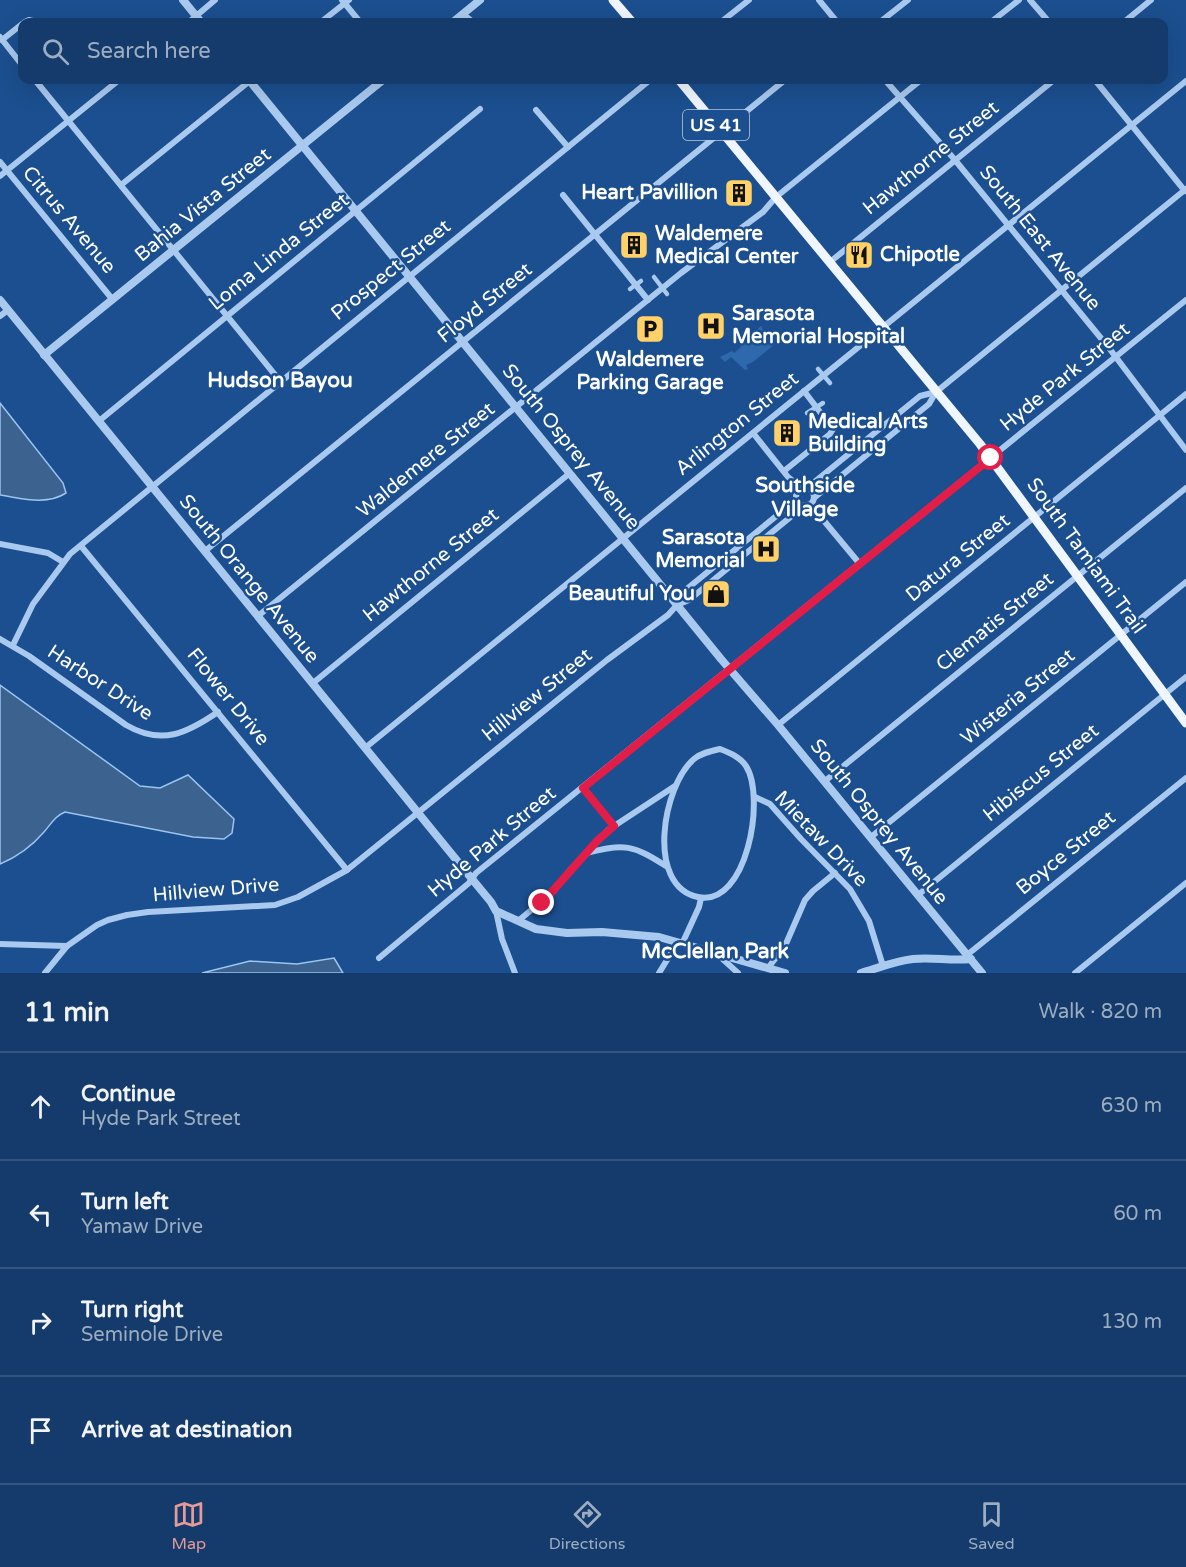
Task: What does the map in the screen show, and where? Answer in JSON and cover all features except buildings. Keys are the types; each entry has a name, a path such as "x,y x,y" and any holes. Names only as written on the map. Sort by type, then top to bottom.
{"main road":[{"path":"614,0 629,18"},
{"name":"South Tamiami Trail","path":"682,84 991,458 1186,723"}],"street":[{"path":"183,0 197,18"},
{"path":"201,18 215,0"},
{"path":"458,18 480,0"},
{"path":"726,18 749,0"},
{"path":"819,0 834,18"},
{"path":"885,18 908,0"},
{"path":"996,18 1019,0"},
{"path":"1030,0 1046,18"},
{"path":"1129,18 1151,0"},
{"path":"326,18 345,1 357,18"},
{"path":"463,14 468,18"},
{"path":"18,27 1,38 18,59"},
{"name":"Arlington Street","path":"365,748 1186,81"},
{"path":"38,84 280,381"},
{"path":"0,176 114,84"},
{"path":"121,185 245,84"},
{"name":"South Osprey Avenue","path":"253,84 729,669 825,781 982,973"},
{"name":"Bahia Vista Street","path":"44,355 378,84"},
{"name":"Prospect Street","path":"152,487 645,84"},
{"name":"Floyd Street","path":"205,551 780,84"},
{"name":"South East Avenue","path":"889,84 955,160 1115,357 1186,450"},
{"name":"Waldemere Street","path":"258,616 648,300 763,212 776,197 916,84"},
{"name":"Hawthorne Street","path":"830,262 1049,84"},
{"path":"1098,84 1186,190"},
{"name":"Loma Linda Street","path":"99,421 480,109"},
{"path":"536,110 568,147"},
{"name":"Citrus Avenue","path":"0,162 113,300"},
{"name":"Hillview Street","path":"418,813 607,660 640,637 677,605 689,600 923,409 936,392 1186,190"},
{"path":"563,195 648,300"},
{"path":"654,277 667,294"},
{"path":"630,289 640,281"},
{"name":"South Orange Avenue","path":"0,300 496,911"},
{"name":"Hyde Park Street","path":"379,958 472,879 476,873 1186,300"},
{"path":"0,316 8,310"},
{"path":"818,369 830,383"},
{"path":"786,474 830,434 832,427 804,391"},
{"name":"Hillview Street","path":"677,605 683,592 805,488 920,396 936,392"},
{"name":"Datura Street","path":"778,725 1186,394"},
{"path":"807,413 823,403"},
{"path":"753,433 786,474 796,496 809,502 860,563"},
{"name":"Hawthorne Street","path":"313,683 570,473"},
{"path":"786,474 812,492 809,502"},
{"path":"13,645 33,604 63,562 152,487"},
{"name":"Clematis Street","path":"825,781 1186,488"},
{"path":"0,544 48,552 63,562"},
{"name":"Flower Drive","path":"81,546 347,870"},
{"name":"Wisteria Street","path":"871,837 1186,582"},
{"name":"Harbor Drive","path":"0,639 13,645 126,725 143,733 161,736 179,734 218,712"},
{"name":"Hibiscus Street","path":"918,895 1186,677"},
{"name":"Mietaw Drive","path":"675,785 695,759 712,750 720,749 744,763 751,776 755,797 770,804 850,889 864,911 876,941 882,966"},
{"name":"Boyce Street","path":"969,957 1186,778"},
{"path":"518,921 553,892 586,853 614,826 675,785"},
{"path":"666,866 666,822 675,785"},
{"path":"583,788 614,826"},
{"path":"586,853 613,847 630,847 666,866 681,888 689,895 701,898 721,892 730,884 746,855 752,833 755,797"},
{"name":"Hillview Drive","path":"45,973 67,945 100,924 121,916 148,912 265,906 287,902 347,870 418,813"},
{"path":"768,968 784,946 805,900 835,873"},
{"path":"1075,973 1186,883"},
{"path":"659,973 680,943 699,907 701,898"},
{"path":"496,911 536,929 552,932 628,933 659,937 781,973"},
{"path":"496,911 505,948 515,973"},
{"path":"0,944 67,945"},
{"path":"716,953 738,973"},
{"path":"861,973 915,958 957,961 969,957"}],"shaded area":[{"path":"761,326 775,344 746,365 748,369 745,370 731,357 725,362 720,357 732,351 734,353 741,347 739,344"},
{"path":"0,403 63,483 66,493 42,500 0,495"},
{"path":"0,685 140,786 160,788 188,775 234,819 232,833 224,839 193,837 65,812 56,818 29,846 0,864"},
{"path":"334,958 343,973 202,973 250,961 297,964"}],"place":[{"name":"Heart Pavillion","path":"739,193"},
{"name":"Waldemere Medical Center","path":"634,245"},
{"name":"Chipotle","path":"859,255"},
{"name":"Sarasota Memorial Hospital","path":"711,326"},
{"name":"Waldemere Parking Garage","path":"650,329"},
{"name":"Medical Arts Building","path":"787,433"},
{"name":"Sarasota Memorial","path":"766,549"},
{"name":"Beautiful You","path":"716,594"}],"district":[{"name":"Hudson Bayou","path":"280,380"},
{"name":"Southside Village","path":"805,497"},
{"name":"McClellan Park","path":"715,951"}],"route":[{"path":"542,903 597,841 614,826 583,788 991,458"}]}
